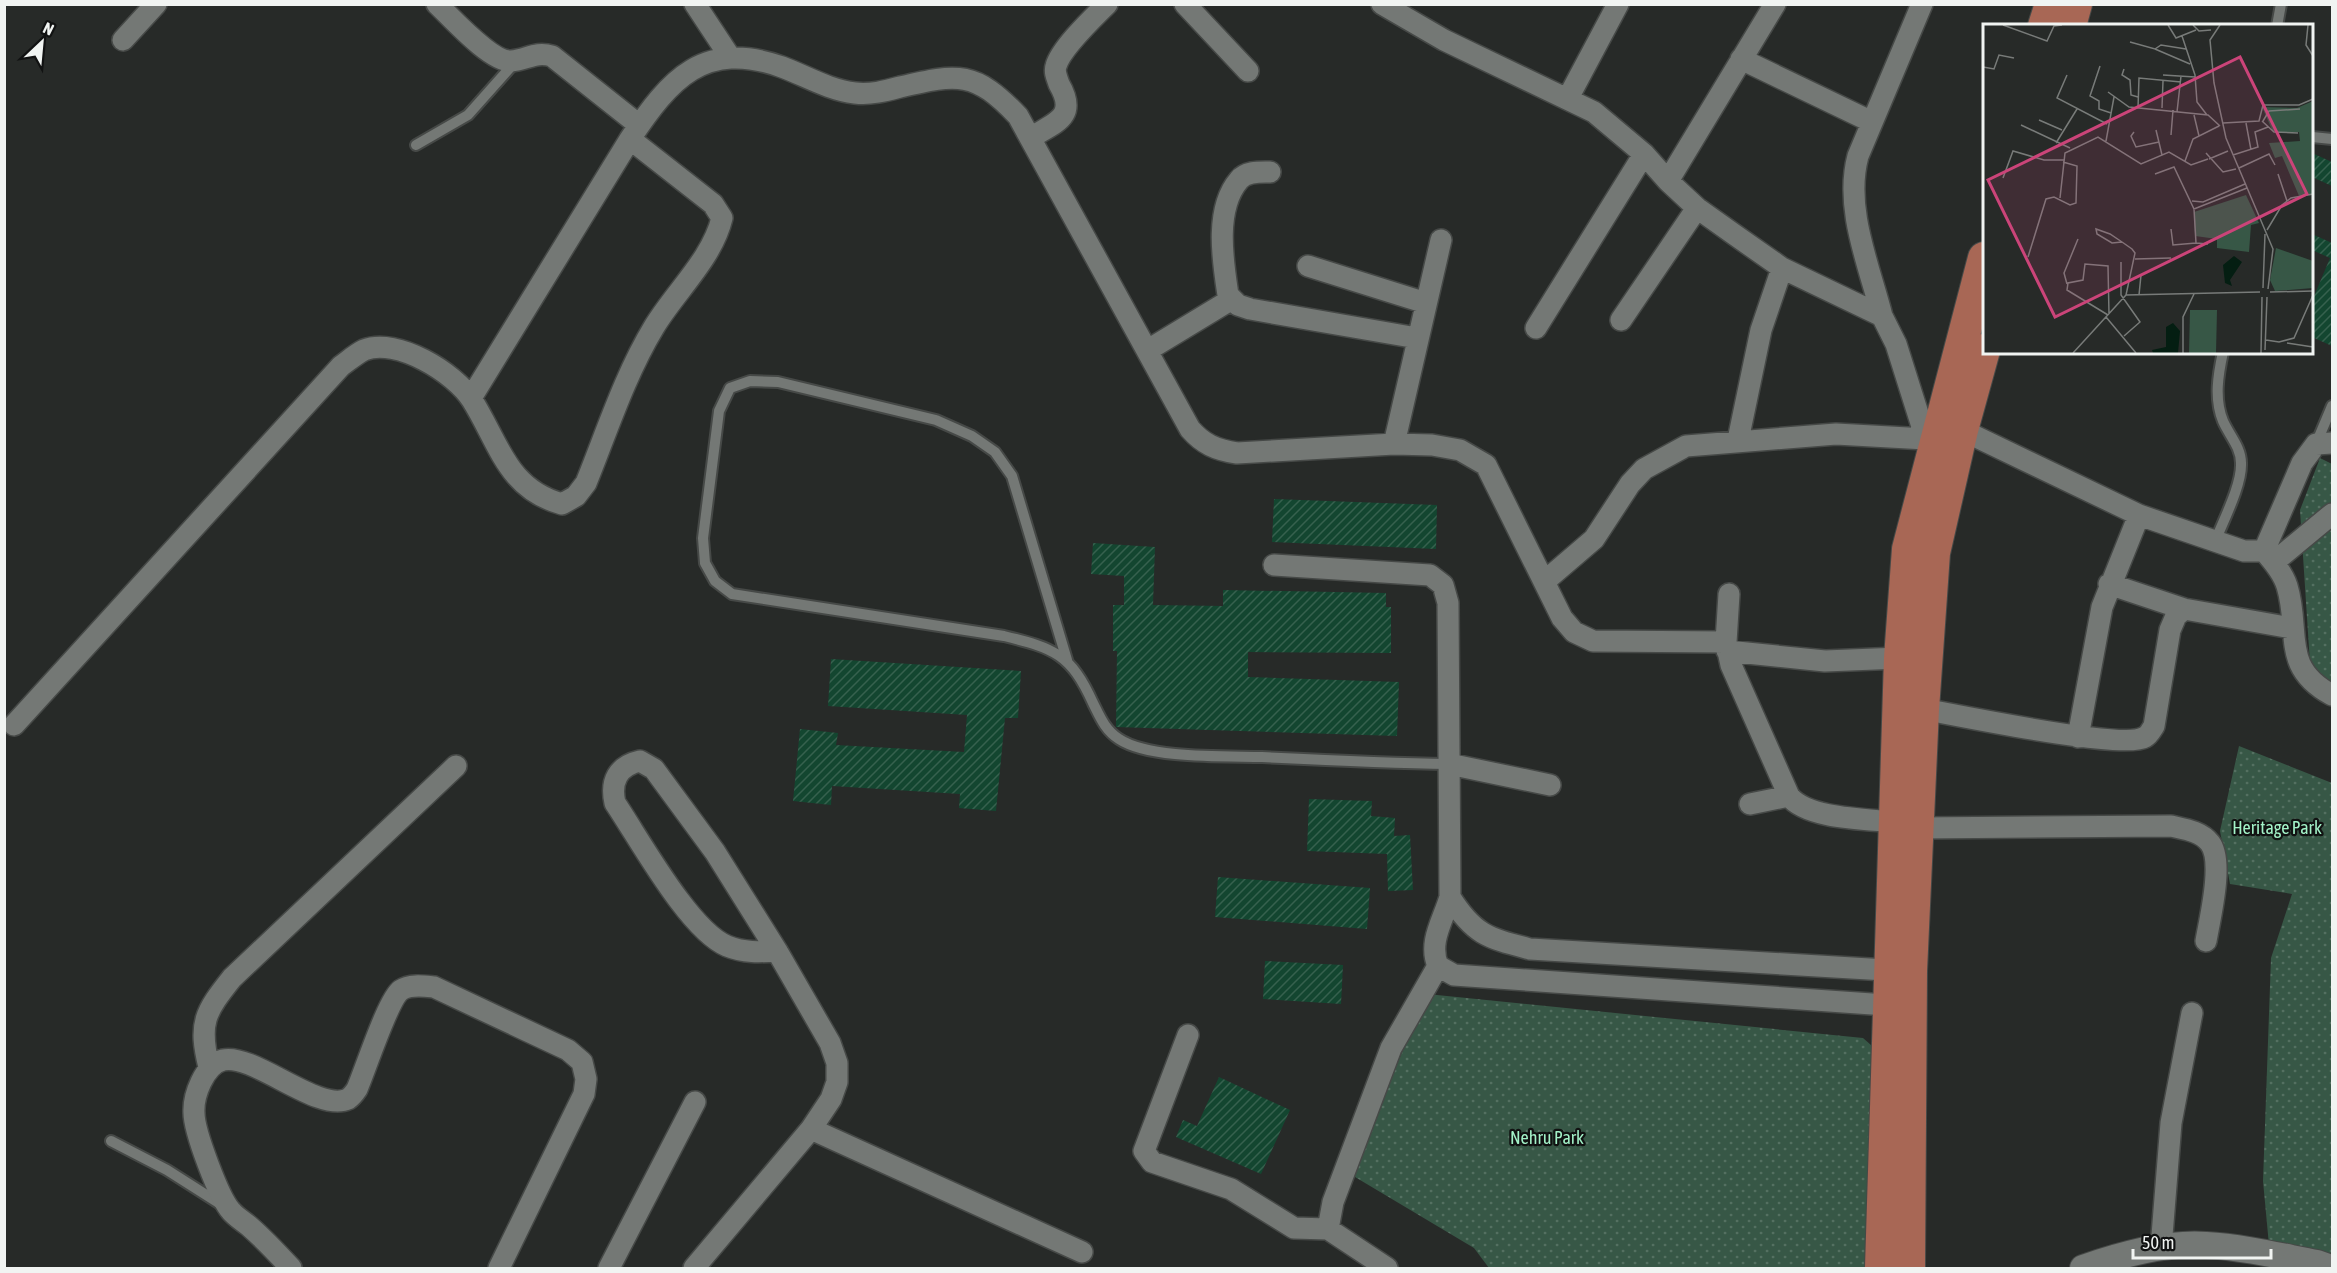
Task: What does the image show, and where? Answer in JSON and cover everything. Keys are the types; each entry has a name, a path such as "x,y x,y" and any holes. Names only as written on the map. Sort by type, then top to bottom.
{"main road":[{"path":"2045,24 2051,4"},
{"path":"2071,24 2076,4"},
{"path":"1909,1269 1900,1006 1906,825 1900,658 1908,549 1941,437 1983,262"},
{"path":"1906,825 1923,710 1941,437 1983,352"},
{"path":"1881,1269 1900,1006"}],"street":[{"path":"123,40 156,4"},
{"path":"14,725 341,366 365,350 388,347 414,354 436,367 471,398 499,451 525,487 541,499 562,504 576,496 586,483 638,355 670,302 710,248 722,218 713,204 552,56 541,53 508,62 494,56 437,4"},
{"path":"694,4 730,57"},
{"path":"1185,4 1248,71"},
{"path":"1568,98 1618,4"},
{"path":"1668,181 1775,4"},
{"path":"1922,4 1855,166 1852,197 1882,316 1941,437"},
{"path":"1388,6 1444,40 1568,98 1616,128 1697,208 1782,268 1882,316"},
{"path":"1030,138 1064,117 1068,106 1066,96 1056,78 1055,68 1060,57 1095,8"},
{"path":"471,398 634,132 657,99 679,77 704,64 730,57 754,59 835,88 856,93 879,93 927,81 958,77 977,81 994,91 1018,116 1190,429 1201,441 1219,450 1237,453 1394,444 1432,445 1460,450 1486,465 1562,618 1574,632 1593,641 1726,646 1826,661 1900,658"},
{"path":"1741,59 1872,122"},
{"path":"1536,328 1644,154"},
{"path":"1270,172 1256,172 1239,179 1226,210 1223,255 1228,295 1238,305 1250,309 1417,338"},
{"path":"1621,320 1697,208"},
{"path":"1394,444 1441,240"},
{"path":"1308,266 1426,303"},
{"path":"1738,440 1761,330 1782,268"},
{"path":"1148,350 1232,299"},
{"path":"1545,581 1593,539 1630,484 1644,469 1686,446 1738,440 1859,434 1941,437 2139,515 2215,542 2269,556 2332,514"},
{"path":"2269,556 2302,463 2324,443"},
{"path":"2078,736 2095,634 2109,584 2139,515"},
{"path":"2269,556 2286,584 2295,650 2301,670 2316,686 2332,694"},
{"path":"1274,565 1430,575 1443,585 1448,603 1450,897 1436,935 1433,954 1438,966 1454,975 1900,1006"},
{"path":"2109,584 2184,609 2292,628"},
{"path":"1729,594 1726,646 1740,687 1789,796 1795,804 1811,810 1906,825 2171,826 2198,833 2211,843 2217,868 2206,941"},
{"path":"1923,710 2078,736 2131,740 2145,737 2154,726 2170,630 2176,616 2184,609"},
{"path":"694,1269 811,1129 831,1099 837,1082 837,1063 830,1043 777,951 715,852 654,769 640,761 627,764 615,777 612,790 615,803 695,924 727,946 748,952 777,951"},
{"path":"1449,764 1550,785"},
{"path":"291,1269 230,1210 199,1138 194,1112 199,1090 209,1067 203,1043 204,1026 210,1006 232,978 456,766"},
{"path":"1750,804 1789,796"},
{"path":"1450,897 1464,919 1480,933 1530,949 1900,971"},
{"path":"1328,1229 1333,1202 1391,1048 1438,966"},
{"path":"209,1067 223,1060 239,1061 314,1095 333,1101 348,1099 357,1089 391,1004 401,990 418,986 434,987 568,1050 582,1062 586,1079 584,1094 499,1269"},
{"path":"2161,1248 2171,1123 2192,1013"},
{"path":"1188,1035 1144,1151 1152,1162 1232,1189 1294,1228 1328,1229 1387,1269"},
{"path":"609,1269 694,1102"},
{"path":"811,1129 1082,1252"},
{"path":"2083,1269 2109,1259 2161,1248 2204,1245 2317,1263 2331,1269"}],"lane":[{"path":"2277,24 2281,4"},
{"path":"416,145 468,115 517,60"},
{"path":"2313,134 2332,139"},
{"path":"2215,542 2237,484 2241,463 2236,444 2223,421 2219,401 2217,379 2223,354"},
{"path":"1066,660 1012,476 995,452 972,436 936,420 789,385 750,381 730,388 719,411 704,538 705,563 716,581 732,594 1004,636 1046,646 1066,660 1083,681 1102,724 1119,739 1138,749 1185,754 1449,764"},
{"path":"2324,443 2332,405"},
{"path":"111,1142 166,1170 230,1210"}],"green space":[{"path":"2320,458 2332,464 2332,689 2311,679 2300,510"},
{"name":"Heritage Park","path":"2239,746 2332,783 2332,1268 2270,1256 2263,1181 2271,958 2292,894 2230,884 2220,831"},
{"name":"Nehru Park","path":"1427,994 1863,1038 1880,1053 1876,1268 1489,1268 1474,1248 1350,1174"}],"building":[{"path":"2313,153 2332,162 2332,186 2313,177"},
{"path":"2313,234 2332,243 2332,346 2313,337 2313,299 2330,258 2313,250"},
{"path":"1274,499 1437,505 1436,549 1272,542"},
{"path":"1093,543 1155,547 1153,605 1223,606 1223,590 1386,593 1386,607 1391,607 1391,653 1248,652 1248,677 1399,682 1397,736 1116,727 1117,651 1113,651 1113,605 1124,605 1124,576 1091,574"},
{"path":"831,659 1021,671 1018,718 1005,718 996,811 959,808 960,794 832,786 831,805 793,801 800,729 838,733 836,745 964,752 967,715 828,706"},
{"path":"1309,799 1372,801 1371,816 1395,818 1394,836 1410,835 1413,890 1388,891 1387,854 1307,851"},
{"path":"1218,877 1370,888 1367,929 1215,917"},
{"path":"1265,961 1343,965 1341,1004 1263,999"},
{"path":"1219,1077 1290,1110 1261,1174 1176,1137 1183,1120 1197,1126"}]}
